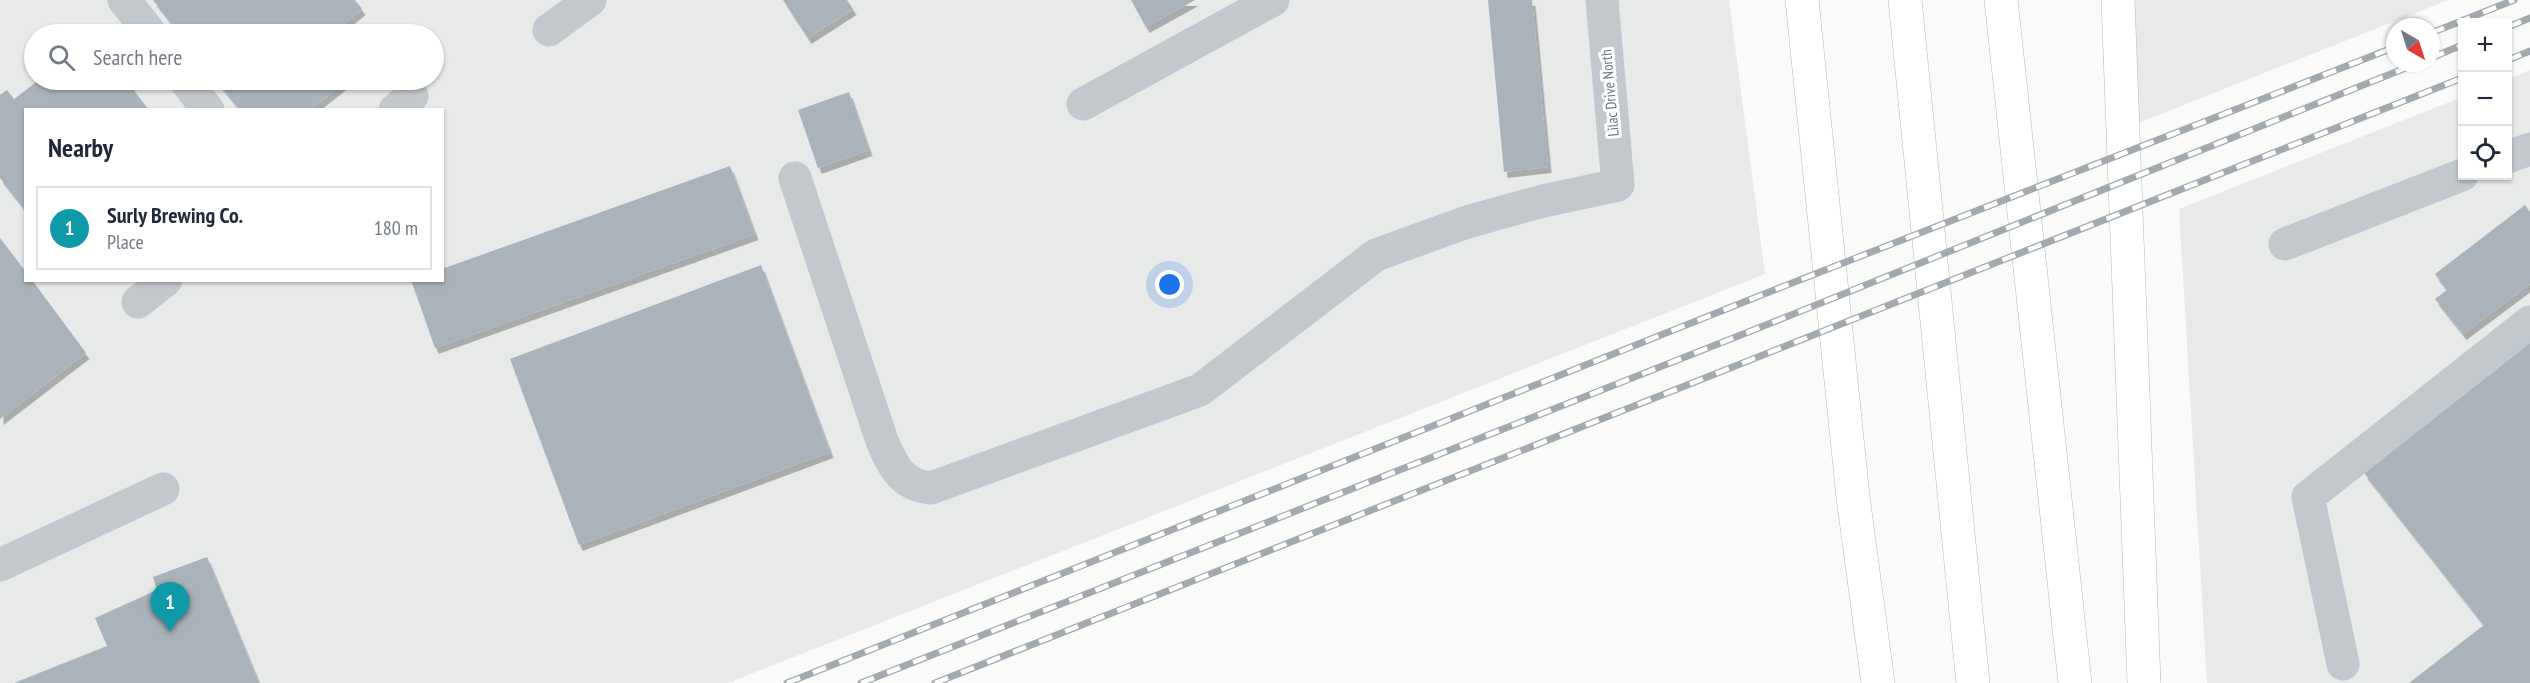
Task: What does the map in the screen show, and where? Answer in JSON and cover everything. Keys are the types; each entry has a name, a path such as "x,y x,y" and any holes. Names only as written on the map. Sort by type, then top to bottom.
{"highway":[{"path":"1802,0 1853,497 1878,683"},
{"path":"1905,0 1973,683"},
{"path":"2001,0 2075,683"},
{"path":"2118,0 2144,683"}],"street":[{"path":"124,0 143,24"},
{"path":"549,30 590,0"},
{"path":"1083,104 1273,0"},
{"name":"Lilac Drive North","path":"795,178 882,441 899,473 916,487 931,488 1200,390 1377,255 1478,219 1544,201 1618,185 1602,0"},
{"path":"193,90 206,108"},
{"path":"2512,156 2530,149"},
{"path":"2285,244 2458,177"},
{"path":"138,302 163,282"},
{"path":"2343,664 2308,497 2530,322"},
{"path":"0,564 163,489"}],"shaded area":[{"path":"0,0 1729,0 1765,274 728,683 0,683"},
{"path":"2130,0 2448,0 2403,18 2386,18 2386,25 2131,126"},
{"path":"2530,70 2530,683 2207,683 2179,209 2458,99 2458,180 2512,180 2512,77"}],"building":[{"path":"153,0 355,0 362,9 344,24 172,24"},
{"path":"783,0 847,0 853,9 808,38"},
{"path":"1131,0 1195,0 1146,27"},
{"path":"1488,0 1532,0 1548,167 1504,172"},
{"path":"7,90 14,99 26,90 134,90 147,108 24,108 24,208 0,178 0,95"},
{"path":"224,90 335,90 313,108 238,108"},
{"path":"849,92 869,150 818,168 798,110"},
{"path":"730,166 755,234 435,348 412,282 444,282 444,268"},
{"path":"2525,205 2530,212 2530,284 2463,334 2435,299 2447,290 2435,274"},
{"path":"0,238 24,269 24,282 33,282 86,353 0,419"},
{"path":"761,265 830,452 579,545 510,359"},
{"path":"2530,343 2530,683 2409,683 2484,625 2364,473"},
{"path":"207,557 259,683 14,683 107,646 95,618 157,590 153,577"}],"railway":[{"path":"2440,29 2514,0"},
{"path":"2512,25 2530,18"},
{"path":"2440,54 2458,47"},
{"path":"787,683 1764,294 2386,51"},
{"path":"2512,58 2530,51"},
{"path":"861,683 1771,323 2396,72"},
{"path":"935,683 2458,80"}],"place":[{"name":"Surly Brewing Co.","path":"170,632"}]}
